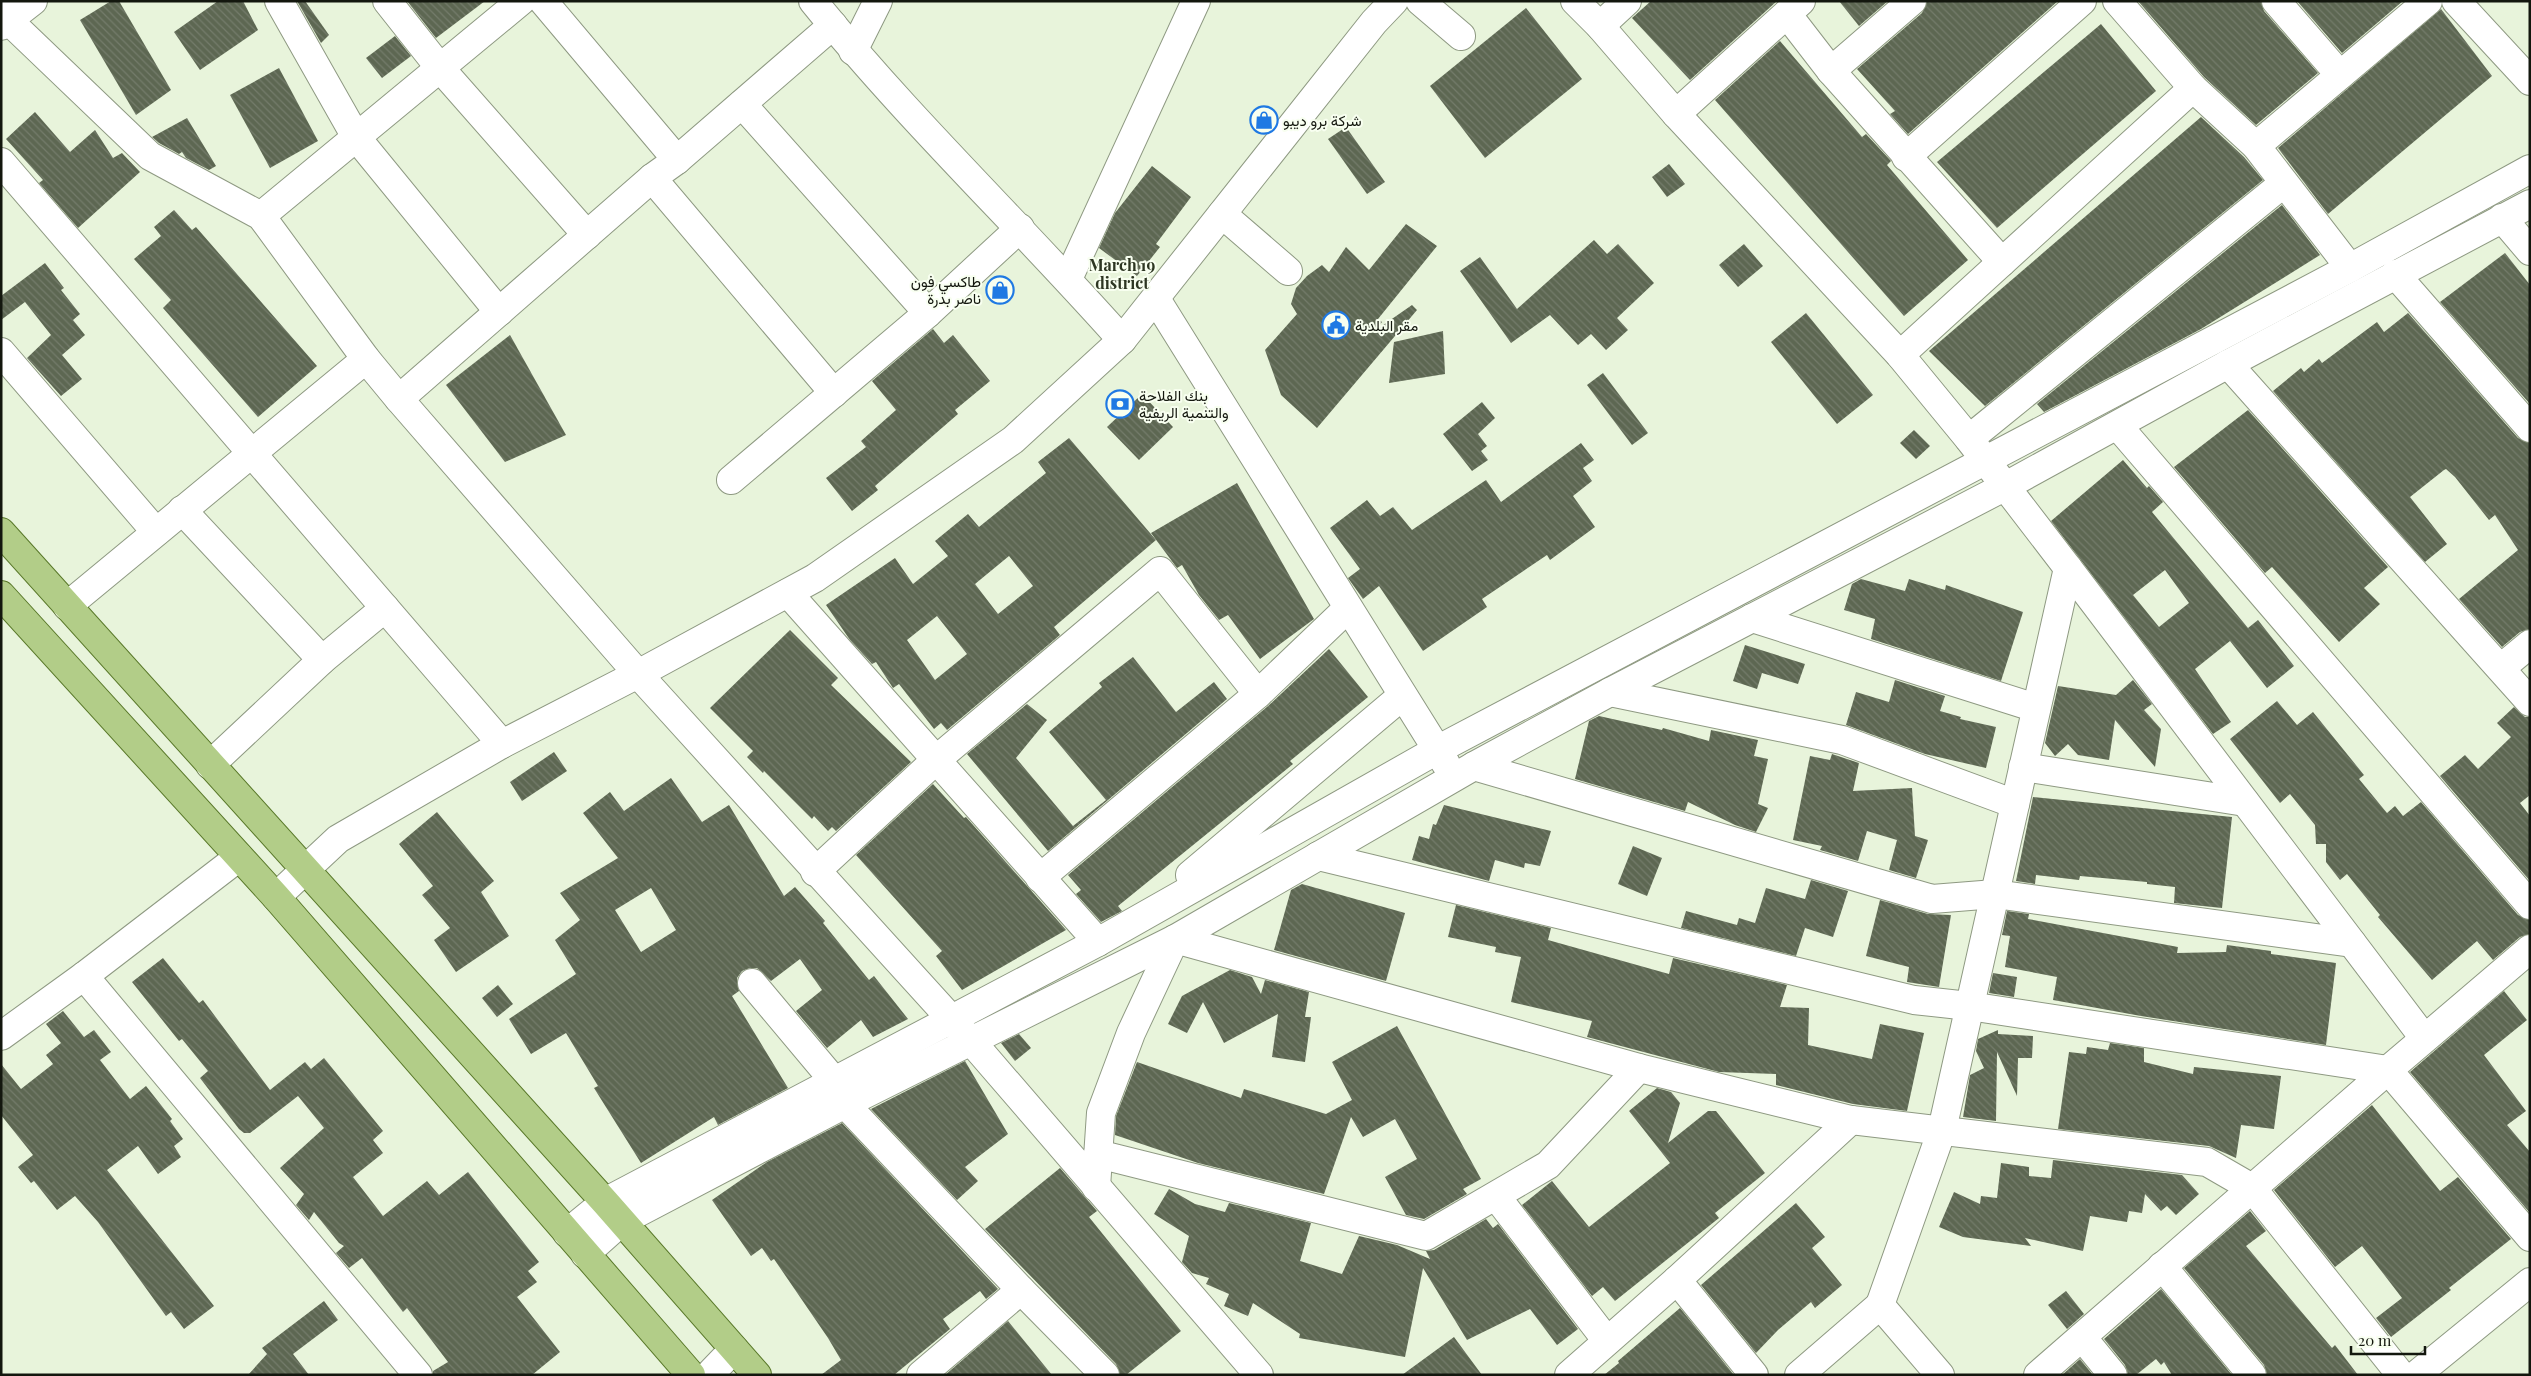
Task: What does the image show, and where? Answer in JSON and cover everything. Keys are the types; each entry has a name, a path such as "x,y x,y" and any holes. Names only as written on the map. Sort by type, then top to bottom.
{"main road":[{"path":"1,532 613,1212 756,1375"},
{"path":"1,595 276,896 691,1375"}],"street":[{"path":"33,1 4,18 150,156 261,216 366,359 399,398 638,674 815,872 953,1020 1260,1375"},
{"path":"279,1 356,137 499,312"},
{"path":"387,1 440,68 587,235"},
{"path":"261,216 521,1"},
{"path":"543,1 676,160"},
{"path":"814,1 853,50 1068,278 1122,340"},
{"path":"853,50 878,1"},
{"path":"1068,278 1195,1"},
{"path":"276,896 338,839 502,744 638,674 815,578 1013,440 1122,340 1374,22 1394,1"},
{"path":"1420,1 1462,36"},
{"path":"1575,1 1600,26 1676,114 1900,356 1969,439 2424,1038"},
{"path":"1600,26 1627,1"},
{"path":"1831,71 1912,1"},
{"path":"1906,157 2082,1"},
{"path":"2117,1 2193,88 2256,146 2350,268"},
{"path":"2276,1 2340,75"},
{"path":"2256,146 2428,1"},
{"path":"2471,6 2530,81"},
{"path":"1676,114 1794,8 1831,71 2002,262"},
{"path":"399,398 652,178 676,160 833,25"},
{"path":"1900,356 2193,88"},
{"path":"742,104 928,313"},
{"path":"1,162 502,744"},
{"path":"567,1233 613,1212 840,1093 953,1020 1098,942 1437,750 2350,268 2530,169"},
{"path":"652,178 834,393"},
{"path":"1969,439 2284,183"},
{"path":"840,1093 972,1042 1175,939 1464,772 1610,692 2004,487 2395,274 2530,204"},
{"path":"1222,214 1288,271"},
{"path":"2502,218 2530,251"},
{"path":"731,480 928,313 1020,228"},
{"path":"2395,274 2530,428"},
{"path":"1156,299 1437,750 1464,772 1932,899 1995,894 2352,943"},
{"path":"1,352 156,532"},
{"path":"67,606 251,452 366,359"},
{"path":"2228,364 2530,702"},
{"path":"2118,426 2530,906"},
{"path":"182,510 322,660"},
{"path":"1799,1375 1880,1305 1942,1130 2068,568"},
{"path":"815,872 936,760 1160,571 1258,694"},
{"path":"788,593 1098,942"},
{"path":"210,765 322,660 385,608"},
{"path":"1040,878 1258,694 1348,608"},
{"path":"1752,618 2036,708"},
{"path":"2501,668 2530,644"},
{"path":"1610,692 1842,740 2015,804"},
{"path":"1139,918 1402,696"},
{"path":"2023,768 2245,802"},
{"path":"1318,856 1914,1000 1969,1006 2388,1070 2530,1238"},
{"path":"1,1036 84,976 239,857"},
{"path":"1175,939 1639,1068 1851,1120 2207,1162 2252,1188 2401,1375"},
{"path":"1096,1187 1101,1113 1131,1033 1175,939"},
{"path":"2038,1375 2424,1038 2530,949"},
{"path":"84,976 418,1375"},
{"path":"752,983 840,1093 1021,1290 1105,1375"},
{"path":"1098,1154 1426,1236 1548,1165 1639,1068"},
{"path":"1569,1375 1677,1280 1851,1120"},
{"path":"1496,1196 1607,1341"},
{"path":"585,1254 613,1212"},
{"path":"2162,1266 2252,1375"},
{"path":"1677,1280 1754,1375"},
{"path":"2416,1375 2530,1282"},
{"path":"924,1374 1021,1290"},
{"path":"1880,1305 1940,1375"},
{"path":"2082,1336 2113,1375"},
{"path":"709,1375 734,1349"}],"building":[{"path":"111,1 119,1 171,90 136,115 80,20"},
{"path":"218,1 243,1 258,30 200,70 174,32"},
{"path":"297,1 305,1 329,35 321,43"},
{"path":"407,1 485,1 436,38"},
{"path":"1651,1 1777,1 1690,80 1632,18"},
{"path":"1839,1 1888,1 1859,26"},
{"path":"1927,1 2058,1 1908,134 1890,114 1895,111 1857,69 1922,13"},
{"path":"2138,1 2261,1 2264,11 2318,73 2256,125 2204,77"},
{"path":"2297,1 2403,1 2342,53"},
{"path":"1526,8 1582,79 1485,158 1430,86"},
{"path":"2441,9 2492,76 2328,214 2278,148"},
{"path":"2101,24 2156,91 1997,228 1937,162"},
{"path":"395,36 411,56 382,78 366,58"},
{"path":"1780,41 1862,137 1866,134 1891,161 1887,165 1968,260 1904,316 1715,100"},
{"path":"279,68 318,141 270,168 230,95"},
{"path":"35,112 70,152 95,130 113,158 122,153 140,172 78,228 39,183 43,180 6,139"},
{"path":"2201,117 2244,157 2263,180 1985,406 1929,351"},
{"path":"187,118 216,166 209,170 186,158 182,152 179,154 152,137"},
{"path":"1346,127 1385,182 1367,194 1328,139"},
{"path":"1669,164 1685,184 1667,197 1652,177"},
{"path":"1152,166 1191,197 1156,244 1160,247 1137,276 1099,248 1115,213"},
{"path":"2282,205 2320,255 2201,329 2044,412 2037,404"},
{"path":"174,210 192,230 196,227 317,366 258,417 163,308 171,300 134,259 161,236 154,227"},
{"name":"مقر البلدية","path":"1406,224 1437,246 1378,319 1382,322 1376,330 1412,305 1417,310 1317,428 1281,395 1265,350 1297,314 1291,304 1296,288 1307,276 1322,265 1329,272 1346,247 1369,270"},
{"path":"1594,240 1607,254 1618,244 1654,283 1617,318 1628,330 1606,350 1591,334 1578,345 1550,315 1511,343 1460,271 1480,257 1517,309"},
{"path":"1744,244 1763,266 1738,287 1719,265"},
{"path":"2505,253 2530,285 2530,404 2440,302"},
{"path":"45,263 64,288 61,290 80,314 73,320 85,335 62,355 82,379 61,396 27,358 51,335 25,302 1,320 1,296"},
{"path":"1806,313 1873,395 1837,424 1771,342"},
{"path":"2408,313 2518,438 2530,443 2530,629 2520,632 2502,647 2459,599 2518,550 2495,515 2489,520 2455,477 2446,469 2444,470 2410,497 2447,544 2425,562 2273,391 2301,368 2304,372 2319,359 2322,363 2377,322 2384,332"},
{"path":"933,329 944,343 953,335 990,381 955,410 958,414 875,486 878,490 852,511 826,478 866,447 861,441 896,410 872,381"},
{"path":"1443,331 1445,374 1389,383 1394,342"},
{"path":"510,335 566,435 505,462 446,385"},
{"path":"1603,373 1648,433 1632,445 1587,385"},
{"path":"1142,394 1173,427 1139,460 1107,427"},
{"path":"1482,402 1495,418 1478,434 1487,446 1481,451 1488,460 1472,471 1443,434"},
{"path":"2248,410 2388,567 2364,588 2380,604 2339,642 2272,567 2265,573 2174,467"},
{"path":"1914,430 1930,446 1916,459 1900,443"},
{"path":"1069,438 1156,540 1054,627 1060,635 947,730 941,723 934,729 899,684 893,688 876,662 872,664 850,640 826,605 895,558 913,584 948,556 935,541 968,514 979,527 1046,473 1038,462","holes":["1009,556 1033,586 998,614 975,584","937,616 967,654 935,680 907,640"]},
{"path":"1581,443 1594,460 1583,468 1592,481 1573,496 1595,527 1550,560 1547,555 1482,599 1487,607 1423,651 1379,586 1363,599 1348,578 1360,569 1330,528 1367,500 1380,516 1393,507 1412,530 1486,480 1501,502"},
{"path":"2123,460 2147,488 2149,486 2163,502 2152,512 2248,628 2258,620 2294,666 2267,688 2230,641 2195,669 2231,722 2213,734 2051,521","holes":["2165,570 2189,603 2159,627 2133,595"]},
{"path":"1237,483 1314,619 1260,659 1228,615 1219,620 1199,595 1182,565 1177,568 1151,533"},
{"path":"1861,579 1905,591 1909,579 1945,590 1946,585 2023,612 2001,681 1871,639 1875,619 1844,610 1852,584"},
{"path":"790,630 838,678 831,685 911,762 836,831 832,827 828,831 814,816 812,819 764,771 763,773 747,757 753,751 710,708"},
{"path":"1745,645 1805,664 1798,684 1762,673 1757,689 1733,681"},
{"path":"1329,649 1368,697 1290,761 1293,764 1118,906 1122,911 1101,922 1076,894 1081,890 1068,875 1268,706"},
{"path":"1133,657 1176,712 1214,682 1227,699 1048,851 967,754 1027,704 1047,720 1016,758 1073,826 1106,800 1049,732 1102,687 1099,683"},
{"path":"1895,680 1945,696 1940,711 1961,717 1960,719 1996,727 1986,768 1925,754 1846,725 1856,692 1889,702"},
{"path":"2133,680 2152,704 2144,710 2161,729 2155,767 2115,720 2109,760 2078,755 2068,744 2055,756 2045,743 2058,686 2116,695"},
{"path":"2277,701 2297,725 2313,712 2364,775 2359,779 2387,813 2395,806 2403,816 2421,802 2518,915 2530,920 2530,934 2520,937 2493,960 2477,941 2432,980 2378,917 2380,915 2347,874 2340,880 2326,862 2326,844 2316,844 2315,825 2290,794 2280,803 2230,739"},
{"path":"2514,707 2525,717 2530,717 2530,795 2520,803 2530,816 2530,881 2440,776 2465,755 2478,769 2511,737 2497,723"},
{"path":"1599,716 1662,730 1663,728 1709,741 1711,730 1758,740 1754,756 1768,759 1758,804 1768,808 1756,832 1735,825 1688,802 1685,811 1575,779 1589,721"},
{"path":"554,752 567,771 522,801 510,782"},
{"path":"1832,754 1859,763 1853,791 1912,788 1915,836 1928,840 1916,878 1889,870 1897,840 1867,831 1858,861 1820,850 1822,846 1793,840 1810,756 1830,760"},
{"path":"671,778 702,822 729,805 784,896 795,887 825,921 823,923 869,980 874,976 908,1019 873,1037 861,1020 827,1048 796,1011 822,990 800,959 771,981 757,968 742,971 737,978 739,991 732,996 788,1088 718,1125 714,1117 641,1163 594,1088 598,1086 566,1033 531,1054 509,1019 576,974 555,940 580,920 560,893 618,858 583,813 610,792 624,811","holes":["651,888 676,930 641,952 615,910"]},
{"path":"933,784 964,818 966,817 1066,930 962,990 936,956 942,951 856,855"},
{"path":"2033,797 2232,817 2222,908 2174,903 2175,887 2147,884 2147,882 2080,876 2079,880 2036,875 2035,884 2016,881"},
{"path":"1444,805 1551,831 1540,866 1525,863 1524,868 1495,860 1489,881 1412,860 1419,836 1429,839 1433,824 1436,825"},
{"path":"437,812 494,881 481,892 509,936 456,972 434,940 450,928 422,895 433,886 399,844"},
{"path":"1633,846 1662,858 1647,896 1618,884"},
{"path":"1811,880 1848,891 1833,937 1805,928 1796,956 1681,928 1686,911 1737,925 1739,918 1755,923 1766,888 1805,899"},
{"path":"1302,884 1405,913 1386,981 1274,950 1291,890"},
{"path":"1880,900 1928,914 1951,915 1939,987 1907,982 1909,967 1866,956"},
{"path":"1456,905 1551,928 1548,940 1669,974 1673,958 1787,985 1780,1007 1809,1008 1808,1045 1872,1059 1880,1024 1924,1033 1907,1111 1853,1104 1776,1085 1776,1074 1719,1072 1587,1037 1592,1021 1511,1002 1521,957 1495,952 1496,947 1448,937"},
{"path":"2007,911 2029,914 2028,919 2178,947 2177,953 2226,952 2227,945 2271,951 2271,954 2336,963 2326,1045 2053,1000 2057,977 2005,967 2010,936 2002,935"},
{"path":"163,958 199,1003 203,1000 270,1090 305,1062 311,1069 324,1058 383,1131 373,1140 383,1153 353,1177 383,1216 427,1181 439,1195 468,1172 539,1262 528,1271 537,1282 517,1297 560,1352 532,1375 433,1375 433,1371 448,1362 407,1308 403,1312 362,1258 349,1268 336,1253 344,1246 339,1243 314,1212 309,1220 296,1205 304,1194 280,1168 324,1128 298,1096 250,1133 244,1133 239,1129 200,1078 208,1071 182,1039 179,1041 132,982"},
{"path":"1230,970 1252,977 1261,994 1265,980 1309,992 1305,1017 1311,1017 1305,1062 1272,1057 1278,1014 1224,1043 1203,1002 1187,1033 1168,1024 1182,996"},
{"path":"1993,973 2017,977 2014,997 1989,993"},
{"path":"498,985 513,1004 497,1017 482,998"},
{"path":"2504,991 2527,1020 2484,1055 2526,1111 2507,1125 2530,1152 2530,1213 2410,1072"},
{"path":"63,1011 84,1037 94,1030 111,1052 100,1060 130,1099 146,1086 172,1119 170,1121 183,1139 174,1146 181,1157 158,1174 138,1146 107,1170 214,1306 184,1329 171,1312 166,1316 98,1222 75,1196 57,1210 34,1181 31,1183 18,1167 33,1155 1,1115 1,1064 21,1089 53,1064 46,1055 61,1043 46,1024"},
{"path":"1397,1026 1481,1179 1463,1189 1467,1194 1424,1219 1406,1215 1385,1177 1417,1159 1395,1119 1363,1137 1351,1117 1324,1194 1198,1163 1115,1135 1116,1116 1137,1062 1241,1098 1244,1089 1326,1114 1352,1100 1332,1062"},
{"path":"1998,1030 1998,1034 2033,1036 2032,1058 2018,1058 2017,1096 1997,1052 1996,1121 1963,1117 1970,1075 1984,1068 1976,1051 1978,1039"},
{"path":"1019,1034 1031,1048 1015,1061 1001,1043"},
{"path":"2110,1043 2144,1048 2144,1062 2193,1074 2194,1067 2281,1076 2274,1129 2241,1125 2236,1158 2209,1146 2058,1129 2069,1052 2086,1054 2087,1047 2108,1050"},
{"path":"965,1061 1008,1134 965,1167 978,1181 957,1200 871,1109"},
{"path":"1657,1088 1671,1092 1680,1103 1668,1143 1708,1111 1716,1111 1765,1173 1715,1213 1719,1218 1615,1301 1603,1287 1592,1296 1522,1205 1552,1181 1589,1227 1670,1163 1629,1111"},
{"path":"2372,1105 2440,1191 2458,1177 2511,1239 2449,1288 2451,1290 2391,1337 2376,1318 2402,1298 2362,1246 2335,1267 2274,1190"},
{"path":"842,1123 998,1289 986,1299 980,1291 943,1319 950,1329 894,1375 821,1375 841,1360 828,1338 774,1259 771,1261 762,1248 751,1256 712,1200 767,1162"},
{"path":"2053,1160 2182,1175 2199,1194 2176,1215 2167,1206 2161,1211 2145,1194 2142,1213 2129,1211 2127,1222 2090,1216 2083,1251 2025,1238 2031,1246 1963,1237 1939,1227 1954,1192 1980,1204 1981,1196 1997,1198 2001,1163 2029,1167 2029,1176 2051,1178"},
{"path":"1060,1168 1097,1211 1089,1217 1181,1331 1126,1375 1120,1375 1116,1364 985,1229"},
{"path":"1169,1189 1195,1204 1225,1212 1229,1203 1311,1223 1300,1261 1342,1274 1359,1236 1397,1245 1430,1259 1426,1251 1434,1250 1486,1219 1493,1228 1498,1224 1578,1329 1557,1345 1530,1309 1467,1340 1423,1268 1405,1357 1299,1338 1300,1334 1253,1303 1248,1316 1224,1306 1229,1294 1206,1284 1209,1278 1192,1273 1182,1262 1189,1236 1154,1214"},
{"path":"1796,1203 1825,1237 1812,1248 1842,1285 1815,1308 1811,1302 1778,1330 1756,1353 1701,1285"},
{"path":"2250,1211 2266,1231 2246,1246 2332,1348 2335,1345 2358,1375 2267,1375 2264,1365 2184,1268"},
{"path":"2161,1289 2232,1375 2172,1375 2164,1362 2161,1365 2156,1359 2136,1375 2128,1375 2125,1365 2104,1339"},
{"path":"2066,1291 2084,1314 2067,1329 2048,1305"},
{"path":"324,1301 338,1320 293,1354 309,1375 248,1375 267,1354 262,1348"},
{"path":"1680,1308 1734,1375 1604,1375 1619,1363 1618,1361"},
{"path":"1008,1321 1052,1375 945,1375"},
{"path":"1454,1337 1482,1375 1402,1375 1439,1348"},
{"path":"2080,1359 2093,1375 2062,1375"}],"place":[{"name":"شركة برو ديبو","path":"1264,120"},
{"name":"طاكسي فون ناصر بدرة","path":"1000,290"},
{"name":"مقر البلدية","path":"1336,325"},
{"name":"بنك الفلاحة والتنمية الريفية","path":"1120,404"}],"district":[{"name":"March 19 district","path":"1122,273"}]}
